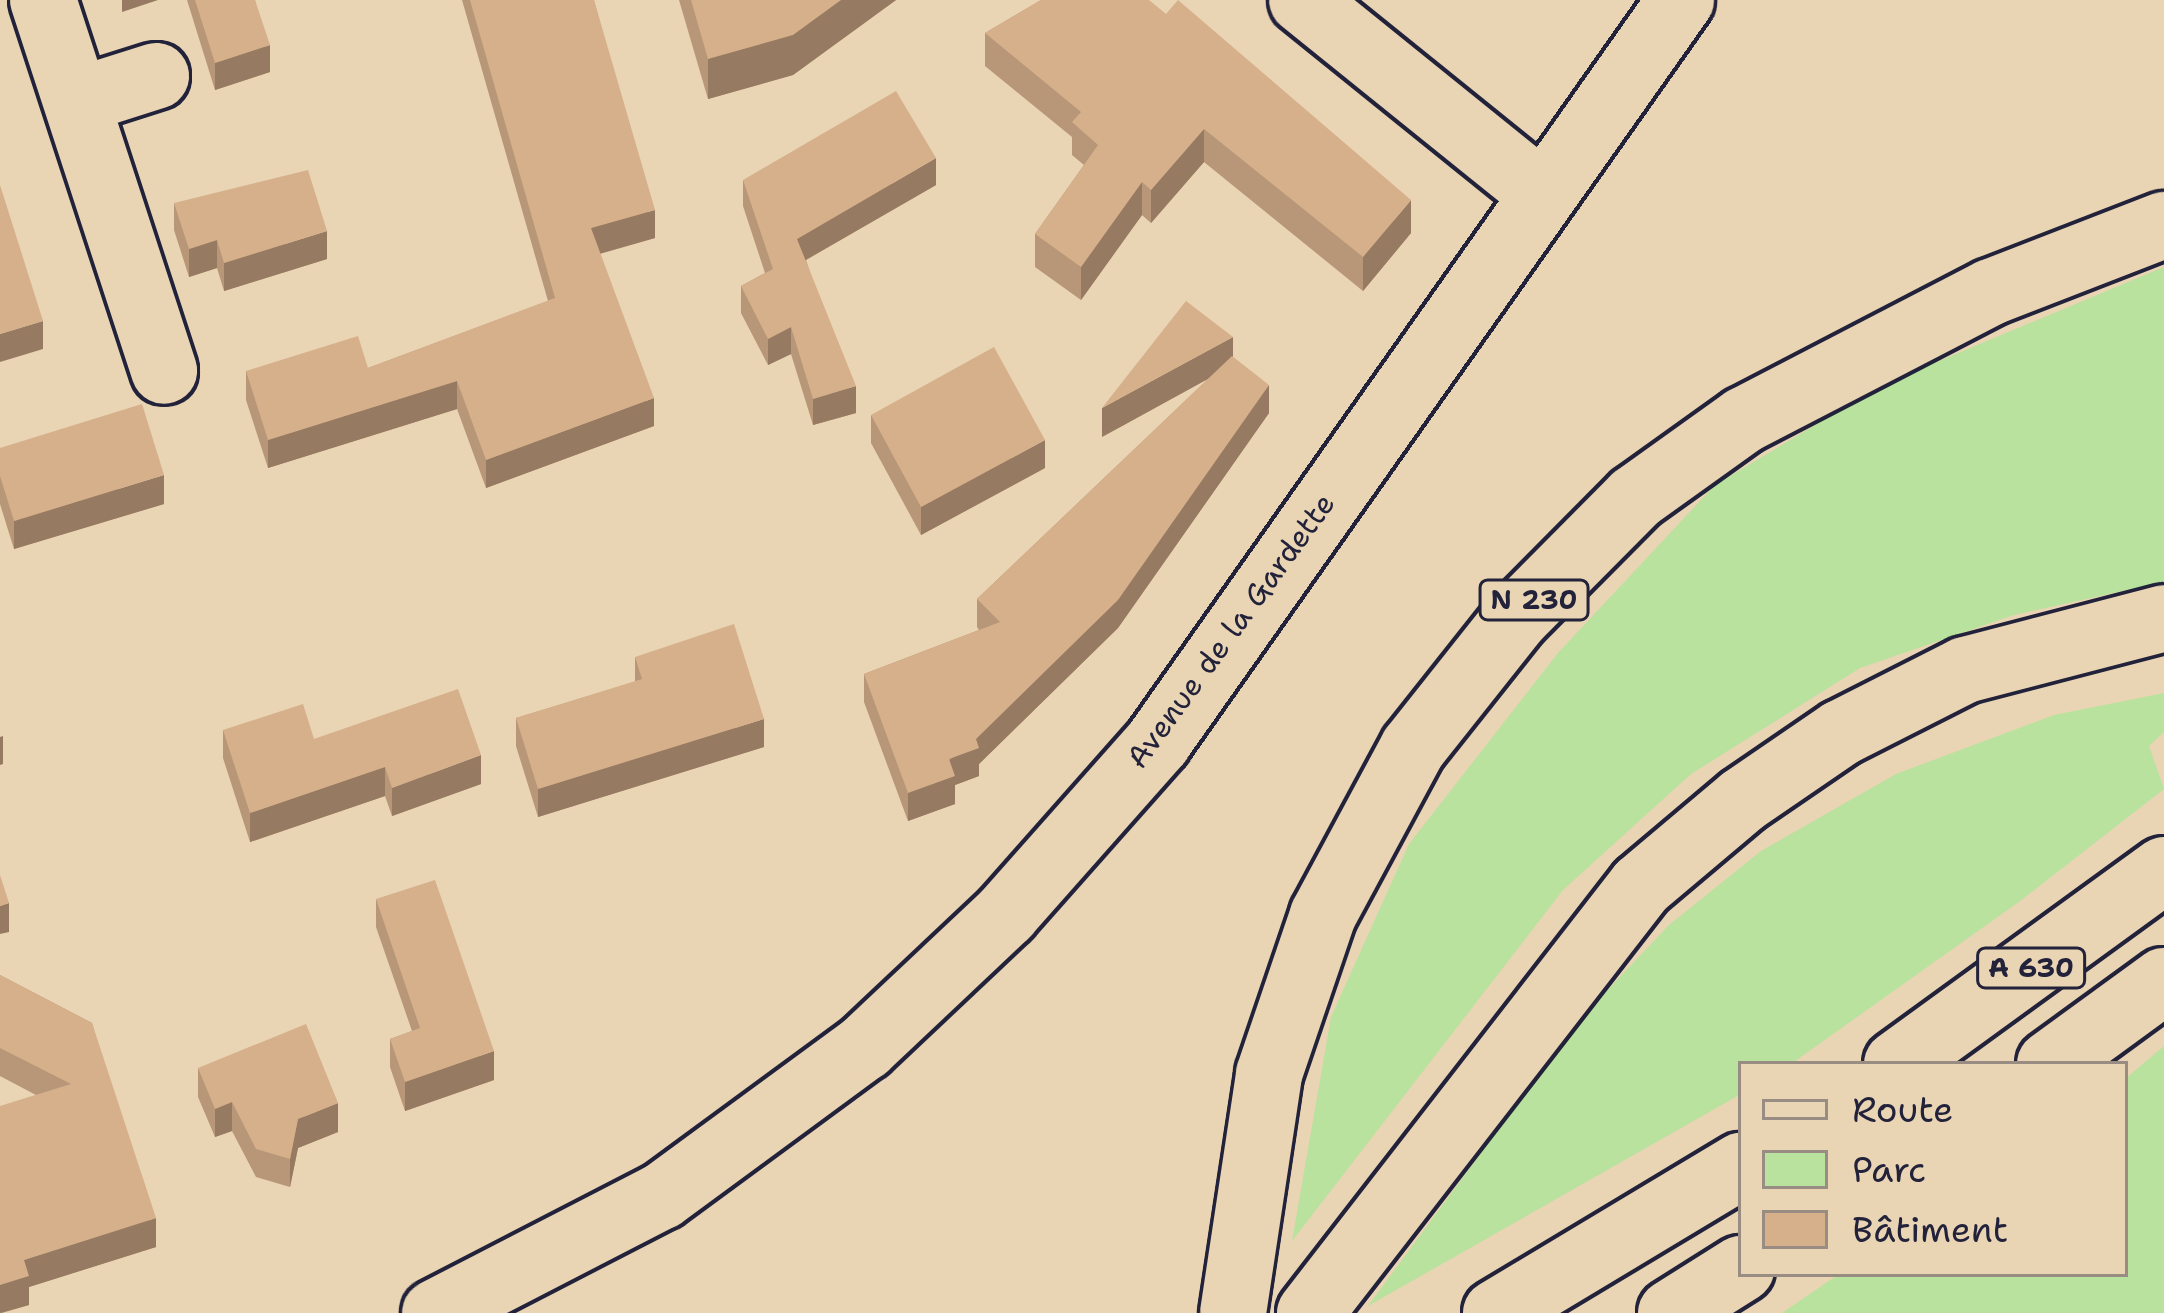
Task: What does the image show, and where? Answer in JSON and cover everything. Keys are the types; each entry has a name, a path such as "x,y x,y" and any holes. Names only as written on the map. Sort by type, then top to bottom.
{"main road":[{"path":"43,0 164,371"},
{"path":"1301,0 1540,190"},
{"name":"Avenue de la Gardette","path":"435,1313 662,1196 865,1047 1006,914 1158,742 1540,190 1681,0"},
{"path":"77,101 157,76"},
{"name":"N 230","path":"1233,1288 1269,1074 1322,915 1412,748 1517,617 1635,498 1744,420 1991,292 2164,225"},
{"path":"1310,1313 1641,886 1743,800 1841,733 1965,670 2164,618"},
{"name":"A 630","path":"1901,1061 2164,870"},
{"name":"A 630","path":"2054,1061 2164,982"},
{"path":"1496,1313 1738,1168"},
{"path":"1671,1313 1738,1271"}],"green space":[{"path":"2164,267 2164,582 2014,615 1860,668 1691,774 1563,890 1292,1241 1331,1017 1409,844 1558,653 1715,485 1884,384"},
{"path":"2164,693 2164,732 2149,746 2164,789 2020,901 1795,1061 1738,1061 1738,1096 1368,1306 1580,1019 1669,925 1761,851 1896,774 2054,715"},
{"path":"2164,1046 2164,1313 1782,1313 1835,1277 2128,1277 2128,1076"}],"building":[{"path":"195,0 255,0 270,45 215,63"},
{"path":"470,0 594,0 655,210 591,228 654,398 486,460 457,381 268,440 246,371 358,336 368,368 555,298"},
{"path":"691,0 841,0 793,35 708,59"},
{"path":"1041,0 1149,0 1166,14 1178,0 1411,200 1363,257 1204,129 1151,190 1142,182 1081,267 1035,234 1098,145 1072,122 1081,112 985,33"},
{"path":"896,91 936,158 797,239 856,386 813,399 791,327 768,339 741,286 773,269 743,180"},
{"path":"308,170 327,231 224,263 217,240 189,249 174,203"},
{"path":"0,185 43,321 0,334"},
{"path":"1186,301 1233,337 1102,408"},
{"path":"994,347 1045,440 921,507 871,415"},
{"path":"1232,356 1269,385 1118,600 976,739 979,748 949,759 955,776 908,793 864,674 1000,622 977,599"},
{"path":"142,404 164,475 14,521 0,476 0,448"},
{"path":"734,624 764,719 538,789 516,718 642,679 635,657"},
{"path":"458,689 481,755 392,788 385,767 250,813 223,730 303,704 314,739"},
{"path":"0,875 9,903 0,906"},
{"path":"435,880 494,1051 405,1082 390,1039 420,1028 376,899"},
{"path":"0,975 92,1023 156,1218 24,1260 29,1276 0,1285 0,1106 71,1084 0,1048"},
{"path":"306,1024 338,1103 298,1119 290,1159 256,1149 232,1102 215,1109 198,1068"}]}
